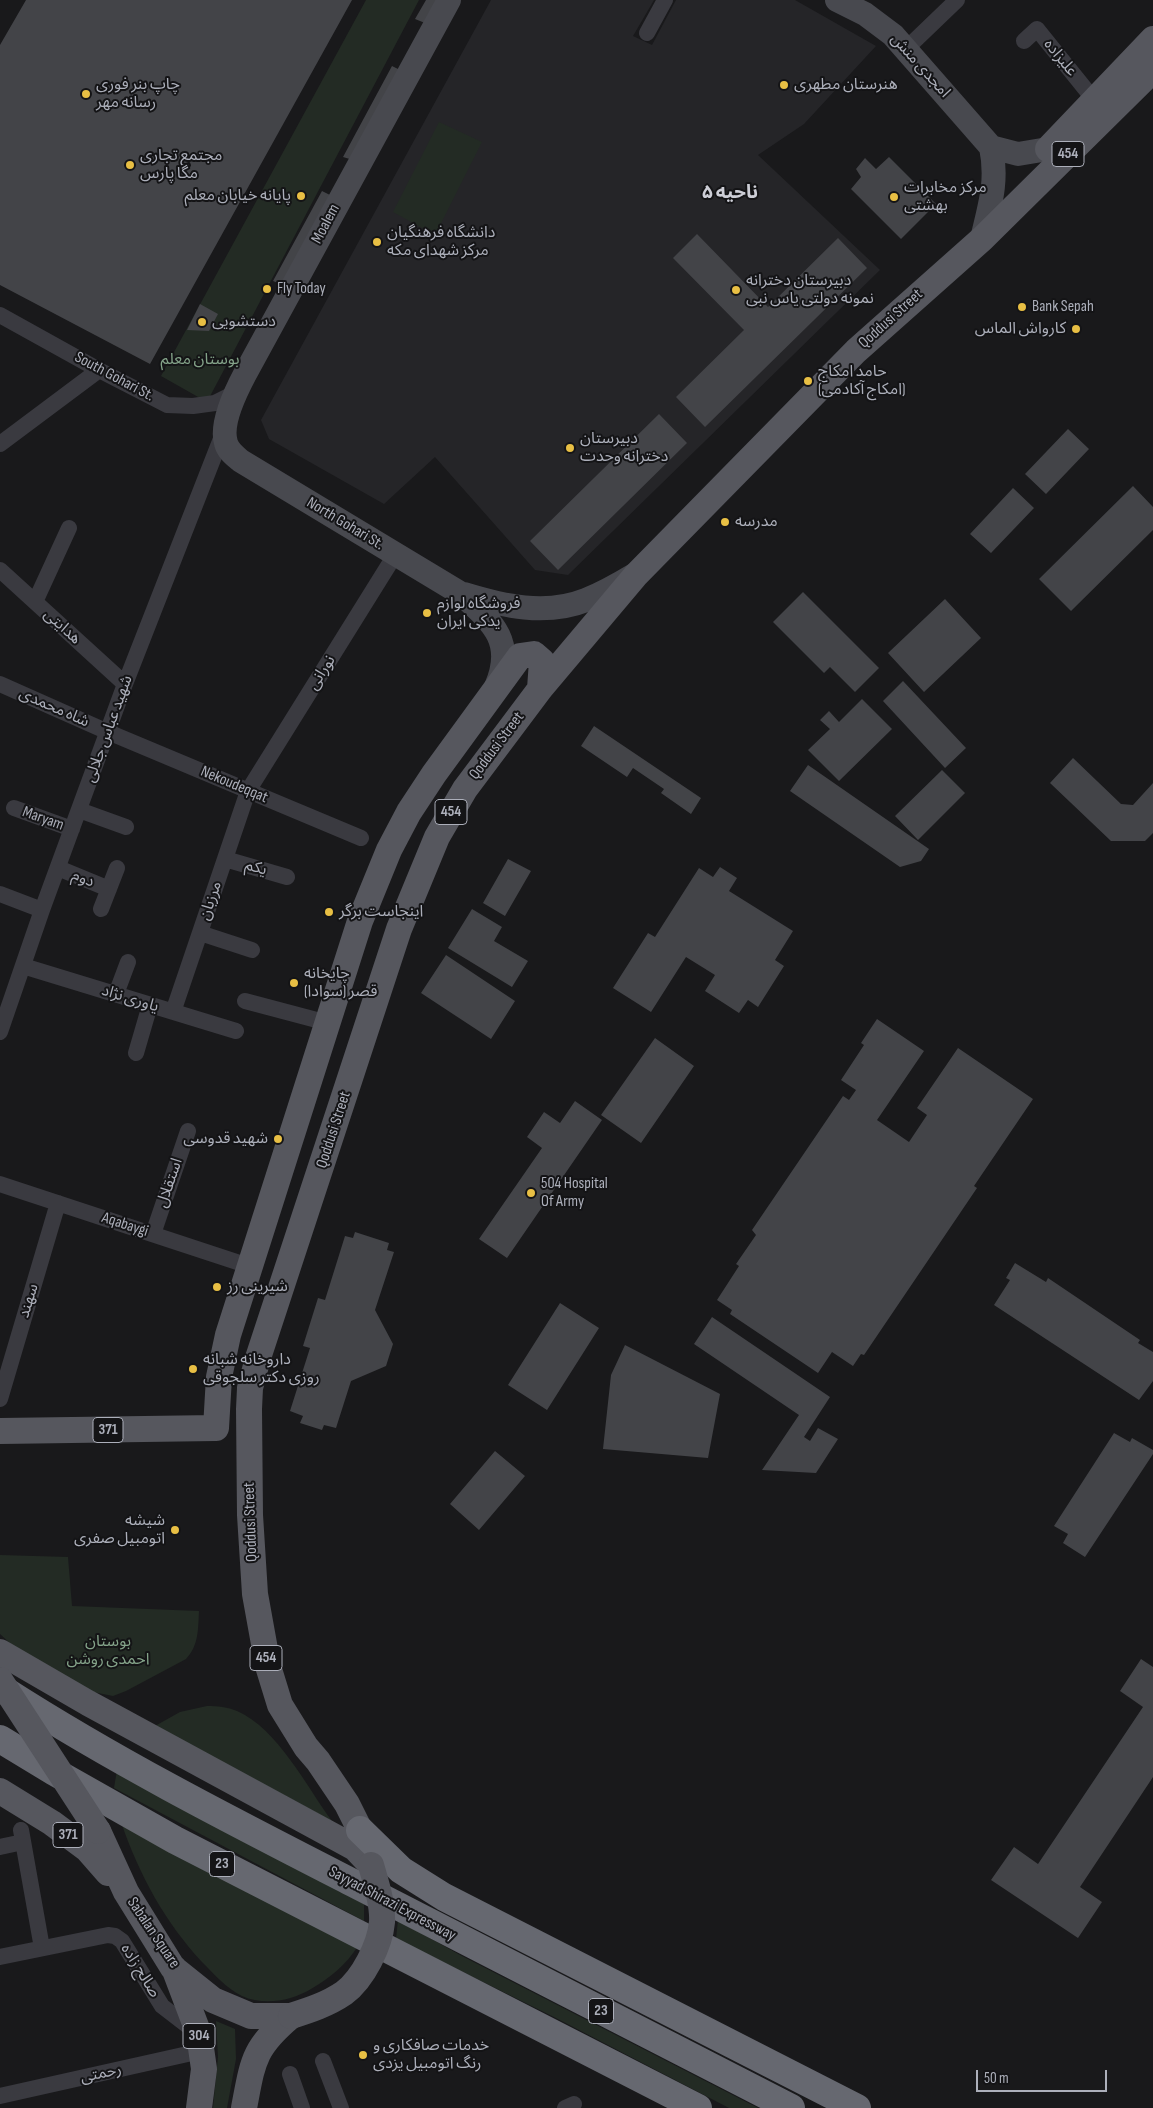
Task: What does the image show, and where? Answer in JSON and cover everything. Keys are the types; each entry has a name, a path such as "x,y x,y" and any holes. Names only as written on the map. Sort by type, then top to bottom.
{"highway":[{"name":"Sayyad Shirazi Expressway","path":"0,1688 70,1733 194,1801 791,2108"},
{"name":"23","path":"0,1739 176,1840 698,2108"},
{"path":"360,1830 401,1870 444,1897 857,2108"}],"main road":[{"name":"Moalem","path":"231,453 226,443 225,428 235,393 449,0"},
{"name":"امجدی منش","path":"837,0 878,23 893,35 991,147"},
{"name":"454","path":"1048,149 1153,39"},
{"name":"Qoddusi Street","path":"306,1747 286,1716 274,1692 256,1600 250,1515 249,1409 252,1380 393,948 420,876 438,837 465,789 540,689 636,575 856,351 982,239 1153,70"},
{"path":"982,239 995,175 991,147 1018,154 1048,149"},
{"name":"North Gohari St.","path":"231,453 241,461 460,593"},
{"name":"Qoddusi Street","path":"460,593 507,606 542,608 584,601 636,575"},
{"name":"454","path":"216,1428 221,1364 249,1266 360,921 389,850 409,812 434,774 493,694 503,666 504,654 500,635 485,616 460,593"},
{"path":"493,694 520,656 527,654 534,654 542,661 540,689"},
{"name":"371","path":"0,1431 216,1428"},
{"path":"0,1652 88,1703 355,1848 371,1865"},
{"name":"Sabalan Square","path":"0,1680 98,1831 126,1892 173,1968 214,2000 251,2016 292,2016 322,2006 346,1992 368,1963 376,1946 382,1922 371,1865 360,1830 347,1804 318,1761 306,1747"},
{"name":"371","path":"0,1791 52,1823 87,1848 126,1892"},
{"name":"304","path":"173,1968 200,2043 204,2069 199,2108"},
{"path":"248,2100 250,2075 258,2051 272,2032 292,2016"}],"street":[{"path":"647,33 665,0"},
{"path":"906,49 958,0"},
{"name":"علیزاده","path":"1024,41 1037,29 1095,101"},
{"name":"South Gohari St.","path":"0,315 167,405 193,406 215,403 235,393"},
{"path":"0,444 99,370"},
{"name":"شهید عباس جلالی","path":"0,1032 42,910 125,684 225,428"},
{"path":"35,602 69,528"},
{"name":"نورانی","path":"248,791 395,555"},
{"name":"هدایتی","path":"0,570 125,684"},
{"name":"شاه محمدی","path":"0,684 108,732"},
{"name":"Nekoudeqqat","path":"108,732 361,838"},
{"name":"مرزبان","path":"174,1012 248,791"},
{"name":"Maryam","path":"14,808 72,829"},
{"path":"79,810 126,827"},
{"name":"یکم","path":"225,859 287,877"},
{"name":"دوم","path":"58,868 109,889"},
{"path":"101,909 117,868"},
{"path":"0,894 42,910"},
{"path":"200,933 252,950"},
{"path":"116,994 128,962"},
{"name":"یاوری نژاد","path":"24,966 236,1032"},
{"path":"246,1000 328,1023"},
{"path":"136,1053 150,1005"},
{"name":"استقلال","path":"153,1234 188,1131"},
{"name":"Aqabaygi","path":"0,1184 249,1266"},
{"name":"سهند","path":"0,1400 58,1203"},
{"path":"0,1847 22,1836 42,1948"},
{"name":"صالح زاده","path":"0,1958 108,1935 116,1936 122,1941 162,2006 200,2043"},
{"name":"رحمتی","path":"0,2096 200,2043"},
{"path":"322,2061 341,2108"},
{"path":"290,2074 302,2108"}],"shaded area":[{"path":"491,0 654,0 633,36 652,45 676,0 795,0 876,46 804,124 758,155 880,270 568,575 535,570 435,457 384,504 269,439 261,420"}],"green space":[{"name":"بوستان معلم","path":"366,0 419,0 207,402 161,376"},
{"path":"439,122 482,142 435,235 393,212"},
{"name":"بوستان احمدی روشن","path":"0,1555 68,1557 72,1606 199,1611 196,1642 186,1659 126,1691 113,1696 93,1692 12,1645 0,1634"},
{"path":"207,1706 237,1711 252,1719 278,1744 332,1821 155,1726 180,1712"},
{"path":"117,1770 364,1904 364,1921 114,1788"},
{"path":"122,1825 358,1946 348,1959 325,1980 295,1997 277,2001 259,2001 242,1996 216,1976 176,1931 145,1880"},
{"path":"398,1920 460,1955 758,2108 729,2108 554,2017 396,1939"},
{"path":"216,2021 235,2029 236,2059 227,2108 213,2108 218,2057"}],"building":[{"name":"مجتمع تجاری مگا پارس","path":"26,0 352,0 150,364 0,285 0,45"},
{"path":"426,0 438,0 425,23 415,19"},
{"path":"392,66 402,71 353,160 343,157"},
{"name":"مرکز مخابرات بهشتی","path":"889,157 936,204 901,239 851,189 861,177 856,169 865,158 876,169"},
{"path":"322,191 332,196 283,285 273,281"},
{"path":"697,234 768,307 838,238 867,268 705,427 676,397 744,330 673,258"},
{"name":"دستشویی","path":"200,304 218,314 209,331 187,330"},
{"path":"659,414 687,443 558,570 530,541"},
{"path":"1068,429 1089,449 1046,494 1025,474"},
{"path":"1133,486 1153,507 1153,530 1071,611 1039,579"},
{"path":"1013,488 1034,508 991,553 970,534"},
{"path":"803,592 879,668 855,692 830,667 824,673 773,622"},
{"path":"945,599 981,638 924,692 888,653"},
{"path":"903,681 966,748 945,768 883,701"},
{"path":"862,699 892,729 839,781 808,750 830,729 820,720 829,711 839,722"},
{"path":"594,726 701,798 691,814 661,793 664,789 633,768 627,777 581,746"},
{"path":"1073,758 1121,804 1133,805 1153,783 1153,833 1145,841 1111,841 1050,783"},
{"path":"808,765 929,849 921,861 900,867 790,791"},
{"path":"942,770 965,793 918,840 895,816"},
{"path":"508,859 531,871 505,916 483,903"},
{"path":"720,867 737,878 729,891 793,931 775,960 784,966 758,1007 748,1000 739,1013 705,991 715,975 686,957 651,1012 613,988 648,933 655,937 699,868 713,877"},
{"path":"472,909 502,927 494,941 528,961 512,987 448,948"},
{"path":"446,955 515,1001 491,1039 421,993"},
{"path":"877,1019 924,1051 877,1120 909,1142 927,1115 917,1108 958,1048 1033,1099 974,1186 977,1188 864,1355 861,1354 853,1366 832,1352 818,1373 730,1314 732,1310 717,1300 739,1266 736,1264 756,1235 752,1230 843,1096 849,1100 856,1090 841,1080 864,1045 861,1043"},
{"path":"655,1038 694,1066 641,1143 601,1115"},
{"name":"504 Hospital Of Army","path":"575,1101 602,1120 507,1258 479,1239 542,1148 527,1137 544,1112 560,1123"},
{"path":"355,1232 389,1243 387,1250 394,1252 375,1310 393,1344 386,1366 351,1381 336,1428 324,1425 322,1430 300,1423 303,1416 290,1411 310,1348 303,1346 318,1298 325,1300 345,1236 353,1238"},
{"path":"1015,1263 1046,1282 1048,1278 1140,1340 1138,1343 1153,1352 1153,1381 1139,1400 994,1305 1010,1280 1006,1278"},
{"path":"560,1303 599,1328 547,1410 508,1385"},
{"path":"712,1317 830,1397 804,1437 810,1441 818,1428 838,1439 816,1473 762,1470 799,1415 694,1344"},
{"path":"625,1345 720,1394 708,1458 603,1449 611,1375"},
{"path":"1114,1433 1130,1442 1132,1438 1153,1450 1153,1454 1085,1557 1063,1543 1068,1534 1054,1526"},
{"path":"495,1451 525,1476 479,1530 450,1504"},
{"path":"1141,1659 1153,1667 1153,1777 1080,1887 1102,1902 1078,1938 991,1880 1014,1847 1038,1864 1143,1707 1120,1691"}],"place":[{"name":"هنرستان مطهری","path":"784,85"},
{"name":"چاپ بنر فوری رسانه مهر","path":"86,94"},
{"name":"مجتمع تجاری مگا پارس","path":"130,165"},
{"name":"پایانه خیابان معلم","path":"301,196"},
{"name":"مرکز مخابرات بهشتی","path":"894,197"},
{"name":"دانشگاه فرهنگیان مرکز شهدای مکه","path":"377,242"},
{"name":"Fly Today","path":"267,289"},
{"name":"دبیرستان دخترانه نمونه دولتی یاس نبی","path":"736,290"},
{"name":"Bank Sepah","path":"1022,307"},
{"name":"دستشویی","path":"202,322"},
{"name":"کارواش الماس","path":"1076,329"},
{"name":"حامد امکاج (امکاج آکادمی)","path":"808,381"},
{"name":"دبیرستان دخترانه وحدت","path":"570,448"},
{"name":"مدرسه","path":"725,522"},
{"name":"فروشگاه لوازم یدکی ایران","path":"427,613"},
{"name":"اینجاست برگر","path":"329,912"},
{"name":"چایخانه قصر (سوادا)","path":"294,983"},
{"name":"شهید قدوسی","path":"278,1139"},
{"name":"504 Hospital Of Army","path":"531,1193"},
{"name":"شیرینی رز","path":"217,1287"},
{"name":"داروخانه شبانه روزی دکتر سلجوقی","path":"193,1369"},
{"name":"شیشه اتومبیل صفری","path":"175,1530"},
{"name":"خدمات صافکاری و رنگ اتومبیل یزدی","path":"363,2055"}],"district":[{"name":"ناحیه ۵","path":"730,193"}]}
